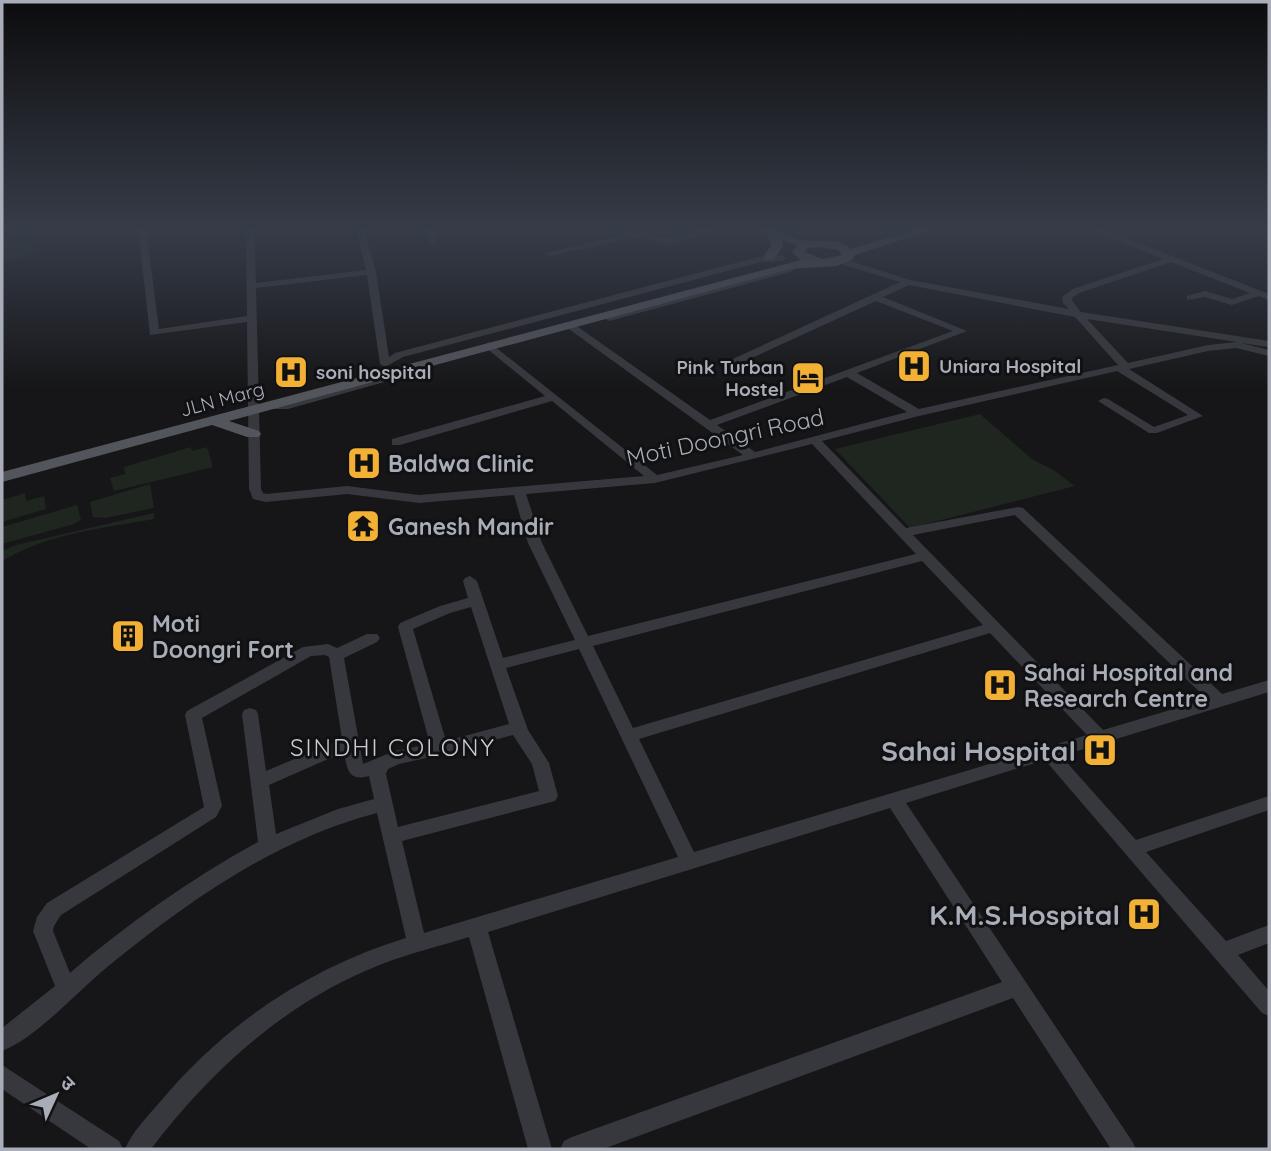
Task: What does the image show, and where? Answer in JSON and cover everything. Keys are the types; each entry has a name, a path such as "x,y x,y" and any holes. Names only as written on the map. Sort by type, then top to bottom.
{"main road":[{"name":"JLN Marg","path":"2,477 214,421 385,364 691,282"},
{"name":"JLN Marg","path":"2,466 491,347 569,326 707,282"},
{"path":"214,421 253,434"}],"street":[{"path":"148,282 154,334 252,318"},
{"name":"Moti Doongri Road","path":"251,282 257,405 253,434 255,489 261,498 347,491 419,499 655,479 917,413 1208,348 1246,345"},
{"path":"251,286 288,282"},
{"path":"372,282 385,364"},
{"path":"726,366 908,282 1139,323 1246,345 1269,353"},
{"path":"1104,282 1076,291 1068,297 1068,303 1123,367 1197,416 1153,431 1104,401"},
{"path":"1230,282 1264,295"},
{"path":"1190,298 1205,294 1232,302 1264,295"},
{"path":"707,425 962,331 875,297"},
{"path":"569,326 753,456"},
{"path":"1246,345 1267,342"},
{"path":"491,347 655,479"},
{"path":"850,374 917,413"},
{"path":"396,442 554,397"},
{"path":"814,441 1100,738"},
{"path":"519,491 535,543 690,862"},
{"path":"903,533 1018,511 1219,701"},
{"path":"496,665 926,556"},
{"path":"392,836 549,796 540,763 519,727 496,665 470,581"},
{"path":"440,749 405,628 445,609 476,601"},
{"path":"629,736 993,627"},
{"path":"336,655 372,638"},
{"path":"66,989 43,931 44,923 54,909 211,812 213,806 193,715 308,651 328,649 336,655 355,767 359,772 395,758 440,749 519,727"},
{"path":"137,1149 203,1069 252,1026 303,992 378,956 1269,686"},
{"path":"250,714 268,845"},
{"path":"259,782 351,742"},
{"path":"1049,753 1269,1006"},
{"path":"382,765 377,774 418,944"},
{"path":"893,798 1124,1149"},
{"path":"1132,849 1269,803"},
{"path":"2,1040 162,914 268,845 314,824 384,804"},
{"path":"476,926 540,1149"},
{"path":"1222,952 1269,934"},
{"path":"572,1149 1015,987"},
{"path":"2,1076 111,1149"}],"shaded area":[{"path":"980,414 1032,459 1075,486 910,528 835,449"},
{"path":"191,447 192,451 207,447 213,467 114,491 110,478 125,474 124,467"},
{"path":"150,484 154,508 105,518 93,517 90,502"},
{"path":"25,493 26,501 44,496 46,509 2,522 2,500"},
{"path":"77,505 81,520 74,524 2,544 2,527"},
{"path":"154,513 154,519 56,538 2,561 2,551 16,545"}],"place":[{"name":"Uniara Hospital","path":"914,366"},
{"name":"soni hospital","path":"291,372"},
{"name":"Pink Turban Hostel","path":"808,378"},
{"name":"Baldwa Clinic","path":"364,463"},
{"name":"Ganesh Mandir","path":"363,526"},
{"name":"Moti Doongri Fort","path":"128,636"},
{"name":"Sahai Hospital and Research Centre","path":"1000,685"},
{"name":"Sahai Hospital","path":"1100,750"},
{"name":"K.M.S.Hospital","path":"1144,914"}],"district":[{"name":"SINDHI COLONY","path":"393,747"}]}
